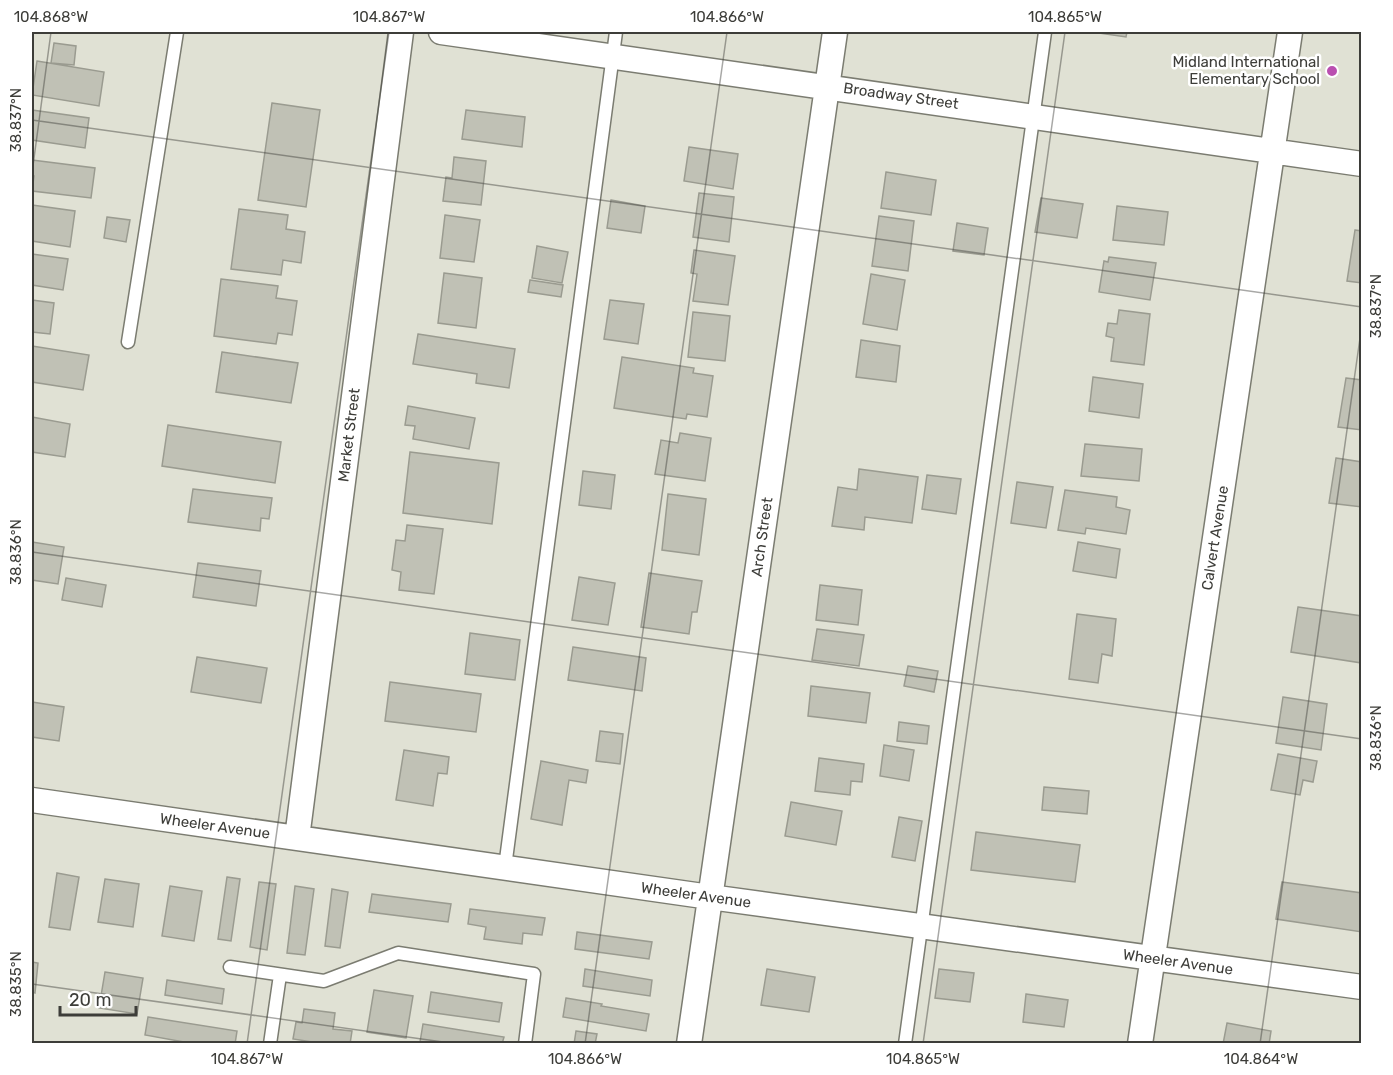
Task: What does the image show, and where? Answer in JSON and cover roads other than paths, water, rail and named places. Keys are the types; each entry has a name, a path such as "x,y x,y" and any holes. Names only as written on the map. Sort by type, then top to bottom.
{"street":[{"name":"Market Street","path":"297,838 401,32"},
{"name":"Broadway Street","path":"441,32 1362,164"},
{"name":"Arch Street","path":"689,1044 835,32"},
{"name":"Calvert Avenue","path":"1140,1044 1290,32"},
{"name":"Wheeler Avenue","path":"32,800 922,927 1362,987"}],"lane":[{"path":"128,342 177,32"},
{"path":"505,867 616,32"},
{"path":"905,1044 1045,32"},
{"path":"230,967 324,981 398,954 534,974 525,1044"},
{"path":"270,1044 280,975"}],"place":[{"name":"Midland International Elementary School","path":"1332,71"}]}
